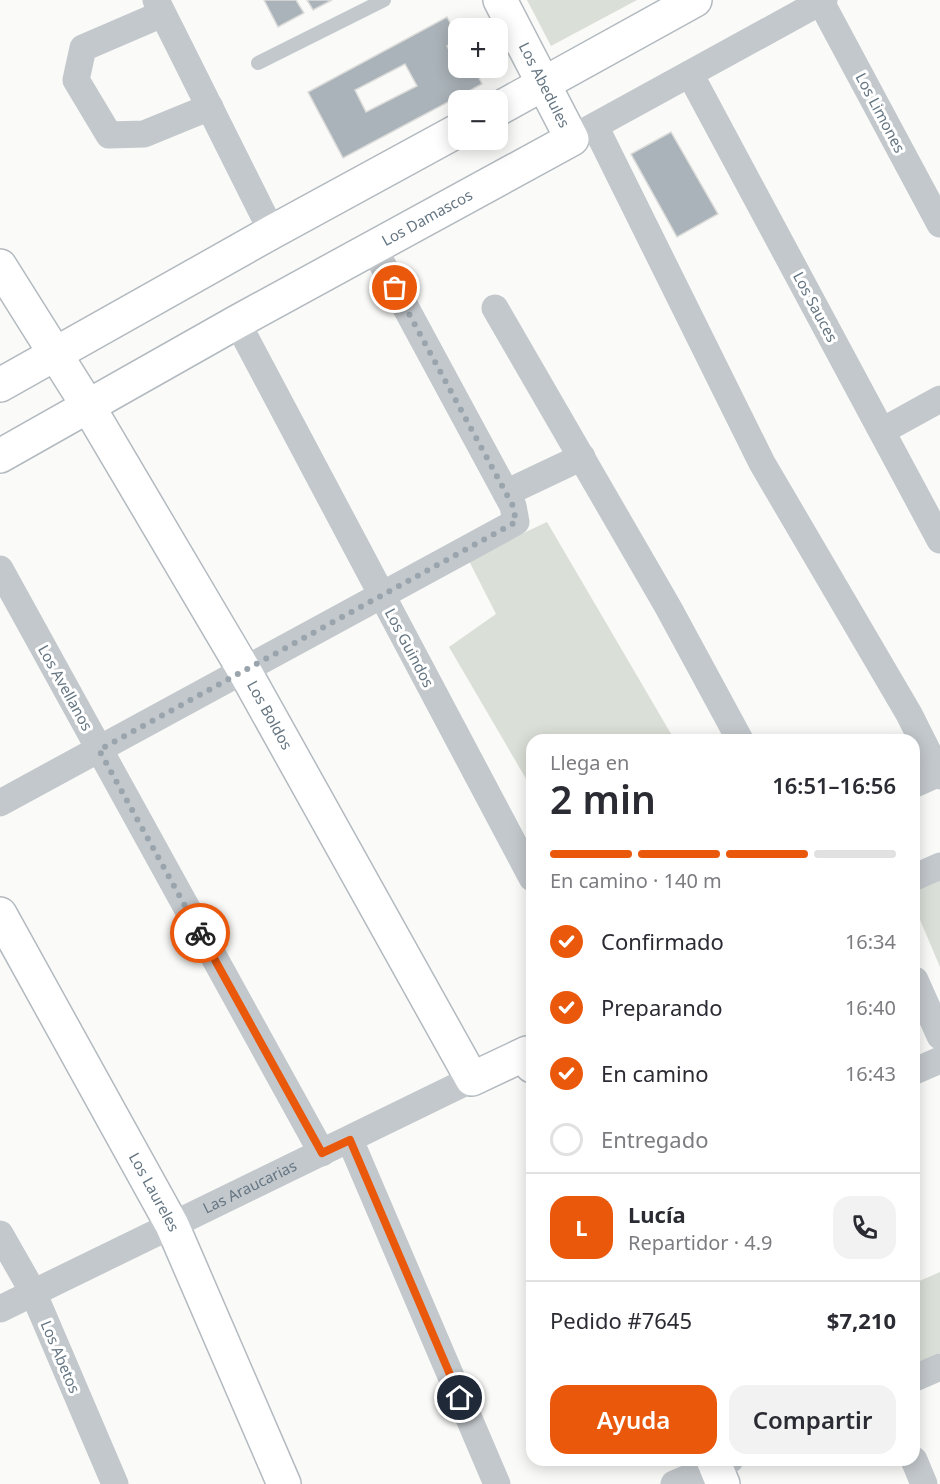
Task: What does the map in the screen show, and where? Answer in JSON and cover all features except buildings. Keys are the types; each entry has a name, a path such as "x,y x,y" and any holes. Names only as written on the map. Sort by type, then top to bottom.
{"street":[{"name":"Los Abedules","path":"500,0 544,84 583,132"},
{"path":"508,104 692,1"},
{"name":"Los Damascos","path":"0,456 237,322 822,1"},
{"name":"Los Limones","path":"822,1 940,224"},
{"path":"210,107 144,134 109,135 76,80 83,48 159,7 210,107 272,232"},
{"name":"Los Sauces","path":"690,74 940,540"},
{"path":"583,132 762,463 909,714 916,734"},
{"path":"0,385 448,136"},
{"path":"0,803 516,522 513,506 507,493 373,247"},
{"name":"Los Boldos","path":"0,266 88,406 244,670 472,1079"},
{"path":"495,308 668,607 737,734"},
{"name":"Los Guindos","path":"237,322 526,867"},
{"path":"882,431 940,399"},
{"path":"507,493 582,457"},
{"name":"Los Avellanos","path":"0,570 322,1153"},
{"path":"920,746 931,778"},
{"path":"920,875 940,866"},
{"name":"Los Laureles","path":"0,914 172,1225 284,1484"},
{"path":"920,991 940,1036"},
{"name":"Las Araucarias","path":"0,1309 472,1079 526,1059"},
{"path":"920,1069 940,1060"},
{"path":"350,1140 497,1484"},
{"name":"Los Abetos","path":"0,1234 33,1293 115,1484"},
{"path":"920,1376 940,1367"},
{"path":"916,1466 924,1484"},
{"path":"674,1484 720,1467"}],"lane":[{"path":"258,63 359,6 384,0"}],"shaded area":[{"path":"527,0 637,0 551,46"},
{"path":"547,522 671,734 526,734 526,779 449,647 496,614 468,559"},
{"path":"940,868 940,967 920,920 920,877"},
{"path":"940,1272 940,1353 920,1362 920,1281"}],"way so far":[{"path":"200,933 99,750 516,522 513,506 395,288"}],"route":[{"path":"200,933 322,1153 350,1140 460,1398"}]}
